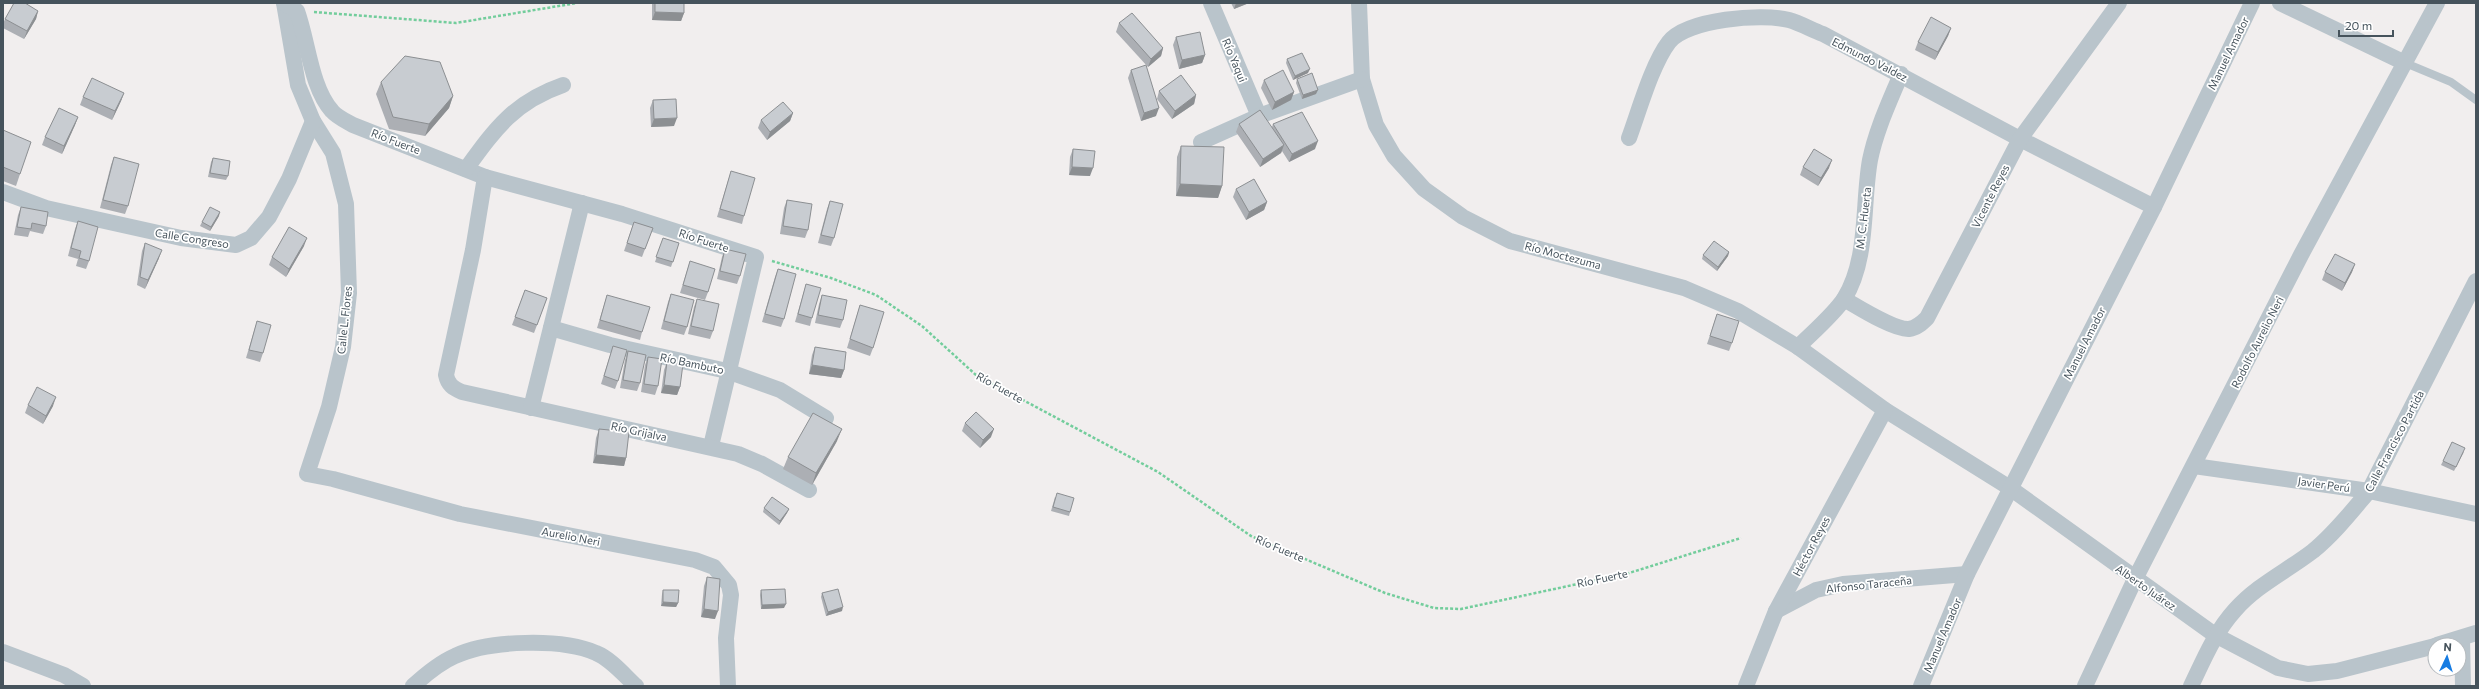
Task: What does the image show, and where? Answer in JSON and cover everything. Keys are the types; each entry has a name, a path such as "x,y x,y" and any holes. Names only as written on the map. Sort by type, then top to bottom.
{"street":[{"name":"Río Yaqui","path":"1211,3 1259,116"},
{"name":"Río Moctezuma","path":"1358,3 1362,79 1376,125 1394,156 1424,189 1463,217 1510,241 1684,288 1738,311 1798,348 1884,410"},
{"name":"Vicente Reyes","path":"1844,299 1897,327 1908,329 1919,326 1928,318 2020,139 2119,3"},
{"name":"Manuel Amador","path":"1921,686 1967,574 2154,207 2252,3"},
{"path":"2280,3 2403,62"},
{"name":"Rodolfo Aurelio Neri","path":"2085,686 2135,579 2301,255 2403,62 2437,3"},
{"name":"Calle L. Flores","path":"289,6 298,85 313,121 333,153 346,204 349,293 343,347 329,407 307,474"},
{"name":"Río Fuerte","path":"289,6 306,35 317,85 333,112 352,125 485,177 582,203 756,257"},
{"name":"Edmundo Valdez","path":"1629,138 1660,55 1670,41 1682,32 1699,26 1734,19 1761,17 1789,20 1823,34 1901,74 2020,139 2154,207"},
{"name":"M. C. Huerta","path":"1798,348 1844,299 1853,277 1859,255 1870,161 1876,134 1901,74"},
{"path":"1201,142 1259,116 1362,79"},
{"path":"466,169 499,124 518,108 545,91 563,85"},
{"name":"Calle Congreso","path":"3,192 46,208 181,238 236,245 251,238 269,217 289,179 313,121"},
{"name":"Río Grijalva","path":"485,177 474,250 446,375 448,382 453,388 462,392 531,408 711,446 762,464 809,490"},
{"path":"531,408 582,203"},
{"path":"711,446 727,371 756,257"},
{"name":"Calle Francisco Partida","path":"2191,686 2215,635 2235,609 2262,585 2313,550 2345,520 2369,491 2476,281"},
{"name":"Río Bambuto","path":"551,328 610,345 727,371 780,390 826,418"},
{"name":"Alberto Juárez","path":"1884,410 2010,488 2215,635 2278,668 2308,674 2337,671 2427,647"},
{"name":"Héctor Reyes","path":"1746,686 1776,611 1884,410"},
{"name":"Javier Perú","path":"2194,466 2369,491 2476,514"},
{"name":"Aurelio Neri","path":"307,474 333,479 460,514 695,560 714,567 729,585 731,595 726,638 728,686"},
{"name":"Alfonso Taraceña","path":"1776,611 1816,590 1843,584 1967,574"},
{"path":"2463,686 2469,636"},
{"path":"413,686 428,672 455,656 477,649 512,644 562,644 598,653 636,686"},
{"path":"3,652 64,674 83,686"}],"lane":[{"path":"2403,62 2451,82 2476,100"}],"path":[{"path":"289,6 456,23 577,3"},
{"name":"Río Fuerte","path":"756,257 831,278 876,295 922,326 976,375 1158,472 1251,536 1385,593 1434,608 1460,609 1629,573 1742,538"}],"building":[{"path":"14,3 25,3 38,11 27,31 5,19"},
{"path":"655,3 684,3 684,13 655,12"},
{"path":"1132,13 1163,48 1151,59 1119,23"},
{"path":"1931,17 1951,28 1938,52 1918,42"},
{"path":"1200,32 1205,55 1182,60 1176,37"},
{"path":"1302,53 1310,69 1295,76 1287,59"},
{"path":"405,56 440,62 453,96 429,124 393,117 381,82"},
{"path":"1146,65 1159,108 1144,113 1131,70"},
{"path":"1283,70 1294,92 1275,102 1264,80"},
{"path":"1312,73 1318,90 1303,95 1297,79"},
{"path":"1181,75 1196,95 1175,111 1159,91"},
{"path":"92,78 124,93 115,111 83,97"},
{"path":"676,99 677,118 654,119 653,100"},
{"path":"783,102 793,113 770,132 761,120"},
{"path":"59,108 78,117 64,146 45,137"},
{"path":"1260,110 1284,145 1263,159 1239,124"},
{"path":"1302,112 1318,141 1292,154 1273,124"},
{"path":"3,130 31,142 20,174 3,167"},
{"path":"1181,146 1224,147 1222,186 1180,184"},
{"path":"1073,149 1095,151 1093,168 1072,167"},
{"path":"1814,149 1832,160 1821,178 1803,167"},
{"path":"114,157 139,164 128,206 103,200"},
{"path":"213,158 230,161 228,176 210,173"},
{"path":"731,171 755,178 744,216 720,209"},
{"path":"1254,179 1267,202 1249,212 1236,189"},
{"path":"787,200 812,204 808,230 783,226"},
{"path":"830,201 843,204 834,238 821,235"},
{"path":"21,207 48,212 46,226 32,223 31,229 17,227"},
{"path":"210,207 220,212 211,227 202,222"},
{"path":"78,221 98,227 89,261 79,258 81,251 71,248"},
{"path":"634,222 653,228 645,249 627,243"},
{"path":"289,227 307,238 289,269 272,257"},
{"path":"663,238 679,243 673,262 656,257"},
{"path":"1714,241 1729,252 1718,267 1703,255"},
{"path":"145,243 162,250 148,280 140,277"},
{"path":"725,249 746,254 740,276 720,271"},
{"path":"2335,254 2355,264 2345,283 2325,272"},
{"path":"690,261 715,269 708,292 683,285"},
{"path":"778,269 796,274 784,319 765,314"},
{"path":"806,284 821,288 812,318 798,314"},
{"path":"525,290 547,298 537,325 515,317"},
{"path":"671,294 694,300 687,327 664,321"},
{"path":"607,295 650,307 642,332 600,320"},
{"path":"822,295 847,300 843,320 818,315"},
{"path":"697,299 719,304 713,331 691,326"},
{"path":"860,305 884,312 873,348 850,339"},
{"path":"1717,314 1739,321 1732,343 1710,336"},
{"path":"257,321 271,325 263,353 249,350"},
{"path":"613,346 627,350 618,381 604,376"},
{"path":"815,347 846,352 844,370 812,365"},
{"path":"628,351 646,355 640,383 623,380"},
{"path":"648,357 662,359 658,386 644,384"},
{"path":"667,362 683,364 680,387 664,385"},
{"path":"37,387 56,397 46,416 28,405"},
{"path":"976,412 994,429 983,440 965,423"},
{"path":"813,413 842,429 816,473 788,457"},
{"path":"599,429 629,432 626,458 596,455"},
{"path":"2452,442 2465,448 2456,467 2443,461"},
{"path":"1057,493 1074,498 1070,512 1053,507"},
{"path":"772,497 789,509 780,521 764,508"},
{"path":"707,577 720,579 718,611 704,609"},
{"path":"785,589 786,604 762,605 761,590"},
{"path":"838,589 843,607 828,612 822,593"},
{"path":"663,590 679,590 678,603 663,602"}]}
